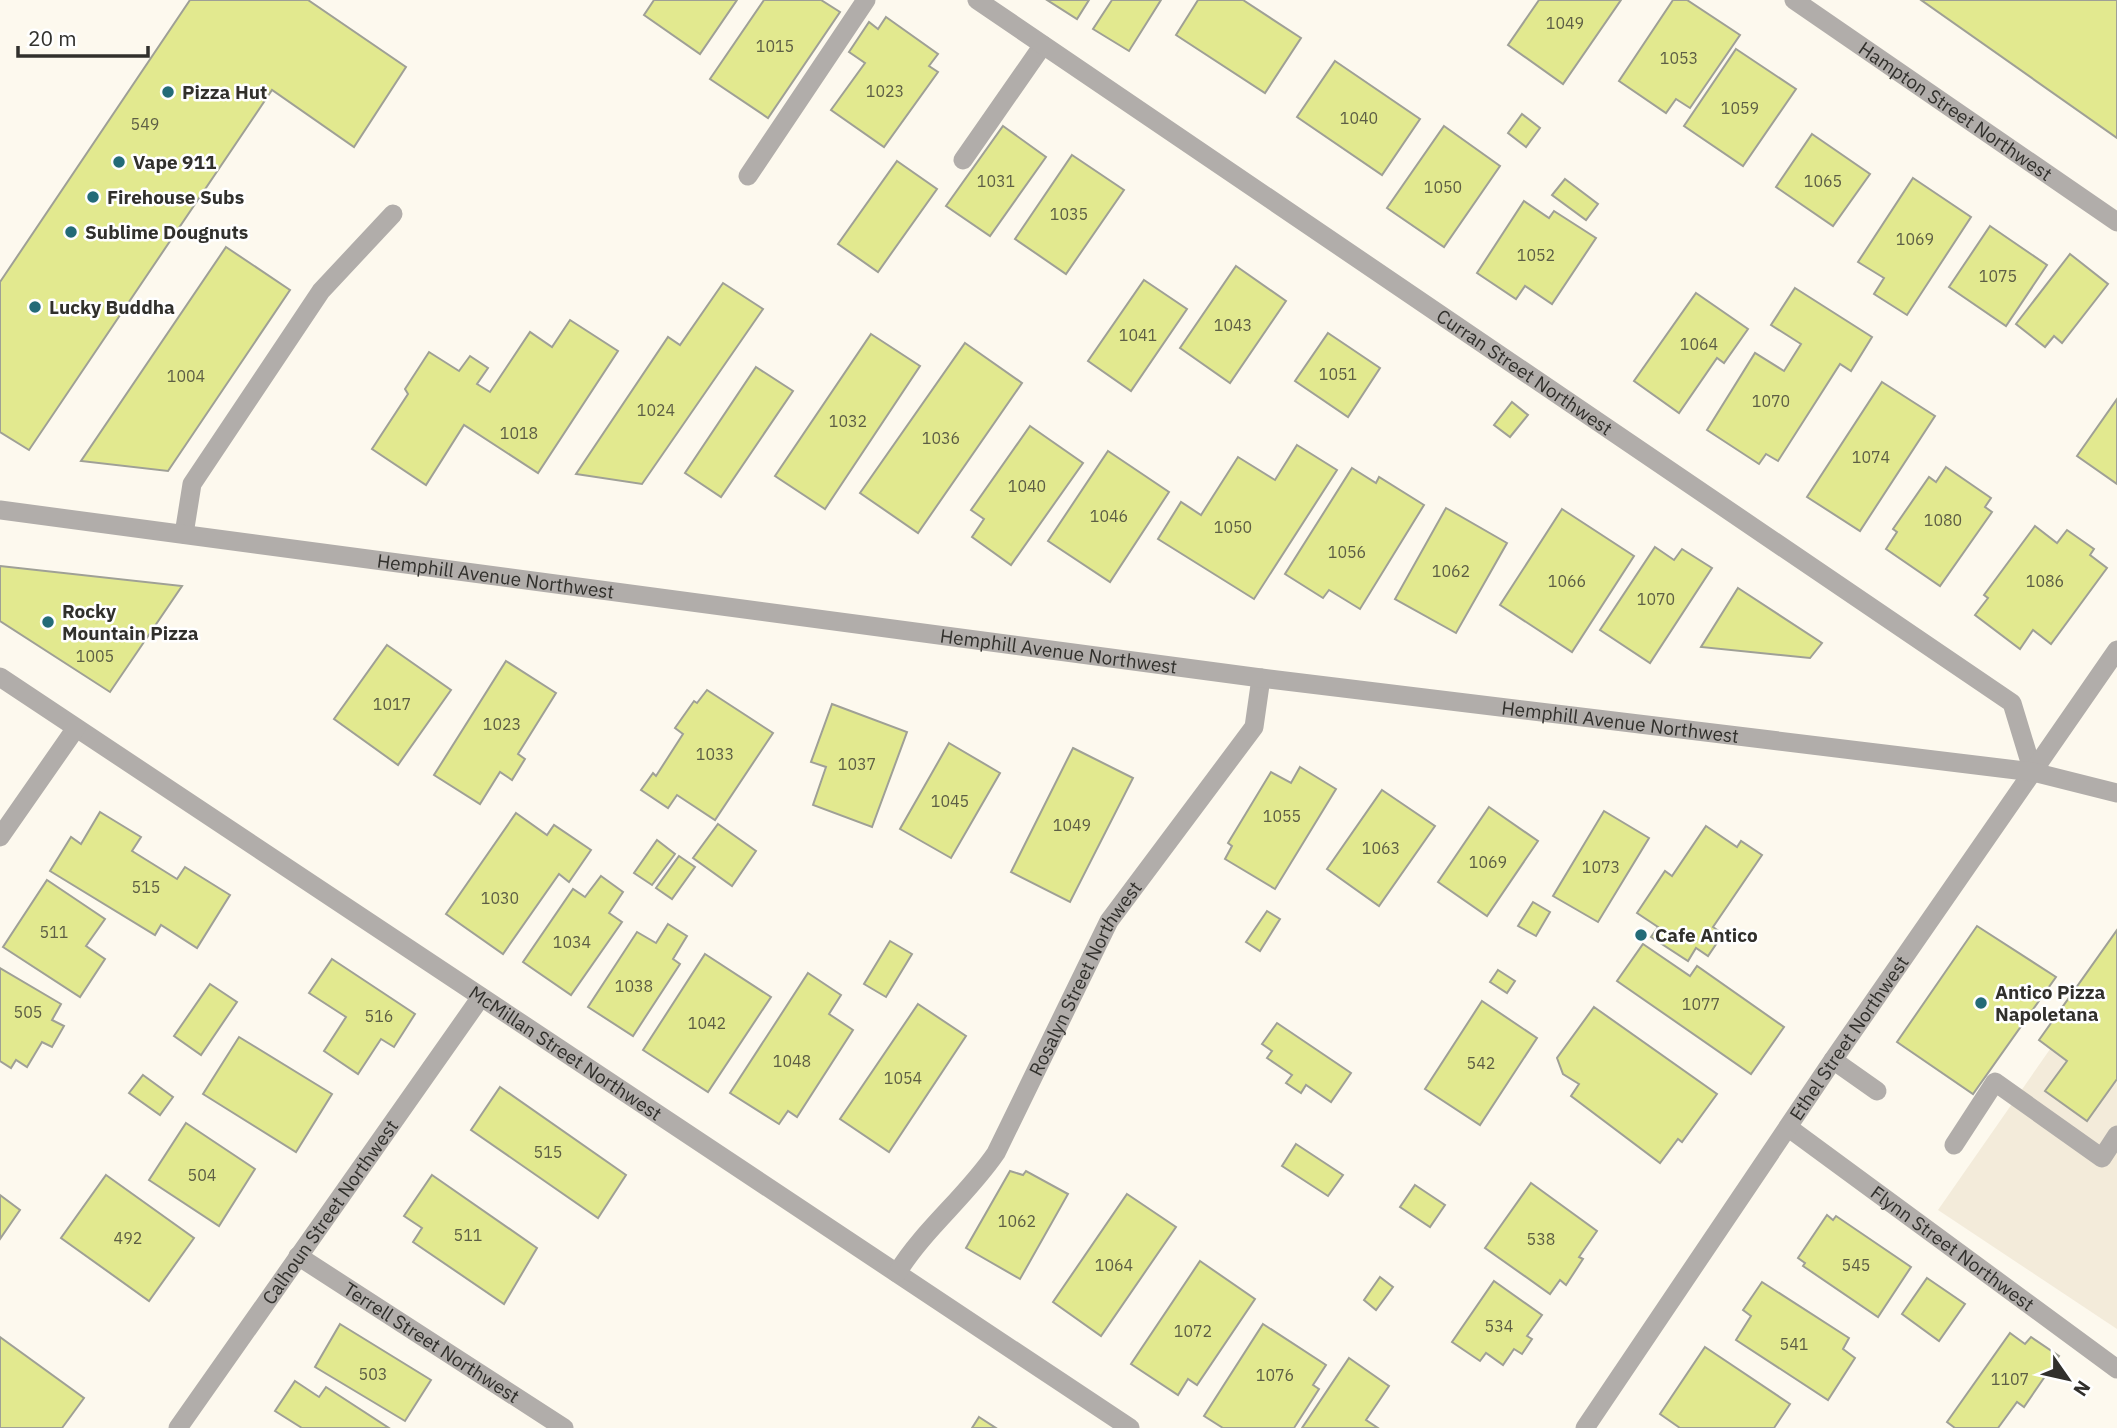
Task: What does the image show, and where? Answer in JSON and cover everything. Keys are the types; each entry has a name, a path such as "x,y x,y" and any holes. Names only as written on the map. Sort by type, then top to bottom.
{"street":[{"path":"748,176 866,0"},
{"name":"Curran Street Northwest","path":"977,0 2012,703 2033,772"},
{"name":"Hampton Street Northwest","path":"1794,0 2117,222"},
{"path":"963,160 1044,45"},
{"path":"184,534 192,484 321,291 393,214"},
{"name":"Hemphill Avenue Northwest","path":"0,510 1261,678 2033,772 2117,793"},
{"name":"Ethel Street Northwest","path":"1585,1428 1833,1060 2117,650"},
{"name":"McMillan Street Northwest","path":"0,677 1130,1428"},
{"name":"Rosalyn Street Northwest","path":"897,1273 914,1245 984,1170 996,1153 1109,921 1254,727 1261,678"},
{"path":"0,837 76,728"},
{"name":"Calhoun Street Northwest","path":"178,1428 481,997"},
{"path":"1833,1060 1877,1091"},
{"path":"1954,1144 1995,1082 2102,1158 2117,1135"},
{"name":"Flynn Street Northwest","path":"1788,1128 2117,1369"},
{"name":"Terrell Street Northwest","path":"298,1256 564,1428"}],"shaded area":[{"path":"2117,953 2117,1329 1938,1210"}],"building":[{"path":"190,0 308,0 406,67 354,147 272,90 29,450 0,432 0,282"},
{"path":"654,0 737,0 700,54 644,15"},
{"path":"764,0 821,0 840,12 768,118 710,79"},
{"path":"1047,0 1089,0 1077,19"},
{"path":"1112,0 1161,0 1129,51 1093,29"},
{"path":"1198,0 1243,0 1301,38 1265,93 1176,35"},
{"path":"1539,0 1621,0 1563,84 1508,45"},
{"path":"1673,0 1687,0 1740,35 1690,108 1676,99 1666,113 1619,81"},
{"path":"1921,0 2117,0 2117,138"},
{"path":"886,17 938,54 929,66 938,72 884,147 831,110 865,63 849,52 869,22 878,29"},
{"path":"1736,49 1796,89 1743,166 1684,126"},
{"path":"1335,61 1420,119 1382,175 1297,117"},
{"path":"1522,114 1540,128 1526,147 1508,133"},
{"path":"1003,126 1046,157 990,236 946,206"},
{"path":"1444,126 1500,166 1444,247 1387,208"},
{"path":"1812,134 1870,174 1833,226 1776,187"},
{"path":"1072,155 1124,190 1066,274 1015,239"},
{"path":"897,161 937,189 878,272 838,244"},
{"path":"1913,178 1971,217 1907,315 1874,294 1884,278 1858,262"},
{"path":"1565,179 1598,204 1586,220 1552,195"},
{"path":"1524,201 1549,218 1554,211 1596,238 1552,304 1525,286 1516,299 1477,273"},
{"path":"1990,226 2047,265 2006,326 1949,287"},
{"path":"226,247 290,290 168,471 81,461"},
{"path":"2070,254 2108,284 2062,343 2054,336 2045,347 2016,324"},
{"path":"1236,266 1286,301 1230,383 1180,348"},
{"path":"1144,280 1187,309 1131,391 1088,361"},
{"path":"723,283 763,309 642,484 576,474 668,337 680,345"},
{"path":"1795,288 1872,337 1851,371 1840,364 1778,461 1766,454 1759,464 1707,430 1755,353 1784,371 1801,344 1771,325"},
{"path":"1696,293 1748,329 1724,363 1717,358 1679,413 1634,381"},
{"path":"570,320 618,351 538,473 464,425 426,485 372,449 408,394 405,389 429,352 459,371 470,356 488,368 477,384 490,392 530,332 552,347"},
{"path":"1328,333 1380,368 1348,417 1295,381"},
{"path":"871,334 920,366 825,509 775,476"},
{"path":"965,343 1022,383 918,533 860,493"},
{"path":"756,367 793,391 721,497 685,473"},
{"path":"1882,382 1935,416 1860,531 1807,497"},
{"path":"2117,399 2117,484 2077,456"},
{"path":"1512,402 1528,415 1510,437 1494,425"},
{"path":"1030,426 1083,463 1011,565 972,537 984,519 971,510"},
{"path":"1297,445 1337,470 1254,599 1158,539 1181,502 1201,515 1238,457 1275,480"},
{"path":"1108,451 1169,492 1110,582 1048,541"},
{"path":"1946,467 1991,498 1985,507 1992,512 1940,586 1886,549 1897,532 1893,529 1929,477 1936,482"},
{"path":"1352,468 1376,483 1379,477 1424,505 1360,609 1329,590 1323,598 1285,574"},
{"path":"1446,508 1507,543 1456,633 1395,599"},
{"path":"1562,509 1634,556 1572,652 1500,605"},
{"path":"2035,526 2057,543 2067,530 2094,549 2090,555 2107,568 2051,644 2033,630 2020,649 1975,615 1988,598 1984,595"},
{"path":"1655,547 1674,560 1682,549 1712,568 1650,663 1600,630"},
{"path":"0,566 182,586 110,692 0,621"},
{"path":"1738,588 1822,643 1810,658 1701,647"},
{"path":"387,645 451,690 398,765 334,719"},
{"path":"506,661 556,693 518,754 525,759 512,780 500,772 480,804 434,775"},
{"path":"707,690 773,733 715,820 677,795 668,808 641,790 653,773 656,776 683,734 675,728 694,701 697,703"},
{"path":"832,704 907,732 872,827 813,805 826,767 811,762"},
{"path":"949,743 1000,773 951,858 900,829"},
{"path":"1073,748 1133,778 1070,902 1011,872"},
{"path":"1300,767 1336,789 1275,889 1225,859 1232,846 1228,843 1271,772 1291,783"},
{"path":"1382,790 1435,826 1379,906 1327,869"},
{"path":"1489,807 1538,841 1487,916 1438,882"},
{"path":"1604,811 1649,838 1598,922 1553,896"},
{"path":"100,812 141,837 132,851 177,879 185,867 230,895 197,948 161,925 155,935 50,871 71,837 81,844"},
{"path":"516,813 547,835 554,825 591,850 569,882 559,874 503,954 446,914"},
{"path":"718,824 756,851 732,886 693,858"},
{"path":"1706,826 1737,847 1741,841 1762,855 1713,927 1723,934 1708,956 1696,948 1688,961 1651,937 1658,927 1637,913 1665,871 1672,876"},
{"path":"657,840 675,854 652,885 634,873"},
{"path":"679,856 695,867 672,899 656,888"},
{"path":"601,876 623,892 609,913 622,922 571,995 523,962 573,889 585,897"},
{"path":"47,880 105,919 86,946 105,959 80,997 3,947"},
{"path":"1533,902 1550,912 1536,936 1518,926"},
{"path":"1267,911 1280,919 1260,951 1246,942"},
{"path":"668,924 687,936 673,959 680,964 633,1036 588,1007 637,932 656,943"},
{"path":"1977,926 2056,977 1973,1094 1897,1042"},
{"path":"2117,930 2117,1079 2087,1121 2045,1091 2067,1061 2039,1040"},
{"path":"890,941 912,954 886,997 864,984"},
{"path":"1643,944 1690,976 1697,966 1784,1027 1751,1074 1617,981"},
{"path":"705,954 771,997 708,1092 643,1050"},
{"path":"332,959 415,1014 394,1047 381,1039 358,1074 324,1051 346,1017 309,993"},
{"path":"0,968 61,1004 52,1020 64,1026 52,1047 42,1042 27,1067 16,1060 11,1068 0,1061"},
{"path":"1498,970 1515,981 1507,993 1490,982"},
{"path":"808,973 841,995 829,1014 853,1030 797,1117 788,1111 779,1124 730,1093"},
{"path":"210,984 237,1002 201,1055 174,1036"},
{"path":"1482,1001 1537,1038 1480,1125 1425,1089"},
{"path":"918,1004 966,1036 889,1152 840,1119"},
{"path":"1594,1007 1717,1094 1682,1142 1678,1139 1660,1163 1571,1096 1579,1084 1563,1074 1557,1058"},
{"path":"1277,1023 1351,1073 1331,1102 1306,1085 1301,1093 1286,1083 1292,1075 1267,1058 1272,1051 1262,1044"},
{"path":"239,1037 332,1094 296,1152 203,1094"},
{"path":"143,1075 173,1097 160,1115 129,1093"},
{"path":"500,1087 626,1175 598,1218 471,1130"},
{"path":"186,1123 255,1169 219,1226 149,1180"},
{"path":"1296,1144 1343,1175 1328,1196 1282,1166"},
{"path":"1010,1171 1023,1175 1026,1171 1068,1194 1020,1279 966,1248"},
{"path":"106,1175 194,1238 149,1301 61,1238"},
{"path":"432,1175 537,1248 504,1304 413,1242 422,1228 404,1216"},
{"path":"1531,1183 1597,1231 1579,1257 1583,1259 1566,1285 1560,1280 1550,1294 1485,1248"},
{"path":"1415,1185 1445,1205 1430,1227 1400,1207"},
{"path":"1127,1194 1176,1227 1101,1336 1053,1302"},
{"path":"0,1195 20,1210 0,1239"},
{"path":"1827,1215 1833,1220 1836,1216 1911,1267 1878,1317 1803,1266 1805,1263 1798,1258"},
{"path":"1200,1261 1255,1299 1197,1385 1188,1379 1178,1395 1131,1364"},
{"path":"1380,1277 1393,1287 1376,1310 1364,1300"},
{"path":"1927,1278 1965,1304 1939,1341 1902,1314"},
{"path":"1494,1281 1542,1315 1527,1336 1532,1339 1522,1354 1514,1349 1503,1365 1486,1353 1480,1361 1452,1342"},
{"path":"1762,1282 1849,1338 1843,1349 1855,1358 1828,1400 1736,1340 1751,1316 1743,1310"},
{"path":"340,1324 431,1380 405,1421 315,1367"},
{"path":"1263,1324 1326,1365 1313,1385 1319,1389 1294,1428 1223,1428 1204,1416"},
{"path":"2010,1333 2025,1344 2031,1337 2059,1356 2024,1407 2017,1402 1998,1428 1955,1428 1947,1422"},
{"path":"0,1337 84,1398 62,1428 0,1428"},
{"path":"1705,1347 1790,1404 1774,1428 1680,1428 1660,1414"},
{"path":"1349,1358 1389,1386 1366,1420 1378,1428 1302,1428"},
{"path":"295,1381 319,1397 326,1387 389,1428 302,1428 275,1411"},
{"path":"979,1417 996,1428 972,1428"}],"place":[{"name":"Pizza Hut","path":"168,92"},
{"name":"Vape 911","path":"119,162"},
{"name":"Firehouse Subs","path":"93,197"},
{"name":"Sublime Dougnuts","path":"71,232"},
{"name":"Lucky Buddha","path":"35,307"},
{"name":"Rocky Mountain Pizza","path":"48,622"},
{"name":"Cafe Antico","path":"1641,935"},
{"name":"Antico Pizza Napoletana","path":"1981,1003"}]}
